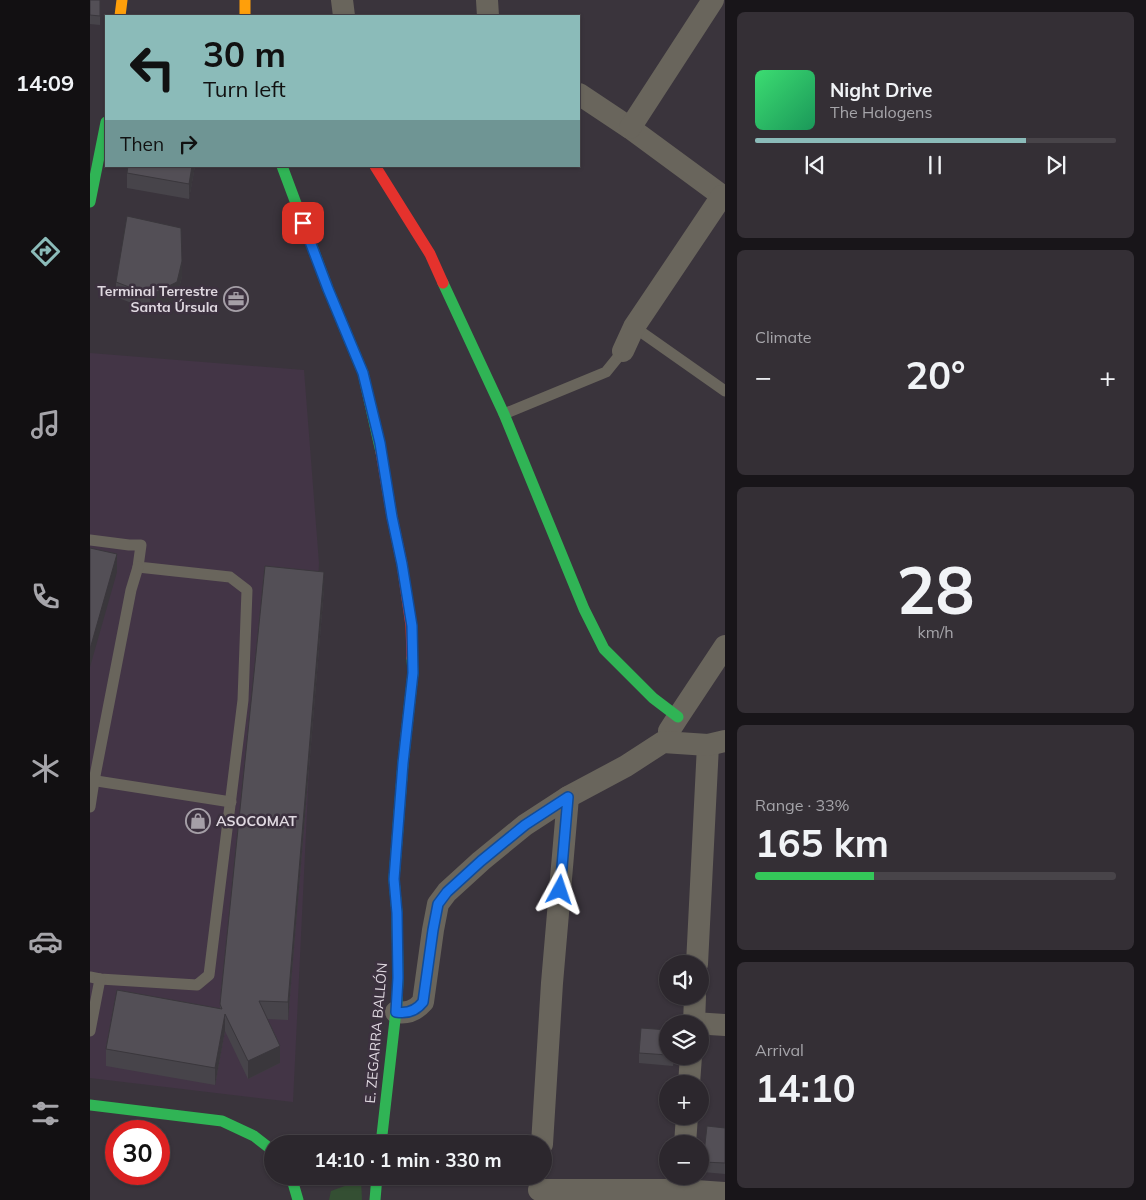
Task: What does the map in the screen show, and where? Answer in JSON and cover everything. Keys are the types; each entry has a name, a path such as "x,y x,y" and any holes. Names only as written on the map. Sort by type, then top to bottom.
{"street":[{"path":"120,15 122,0"},
{"path":"245,0 245,15"},
{"path":"342,0 344,15"},
{"path":"487,0 488,15"},
{"path":"630,128 713,0"},
{"path":"580,95 630,128 724,197 634,327 623,351"},
{"path":"90,202 102,144 104,120"},
{"name":"E. ZEGARRA BALLÓN","path":"282,167 328,289 363,373 380,443 412,626 413,673 403,763 394,879 397,913 398,978 396,1012 382,1135"},
{"path":"375,167 430,254 504,414 584,609 604,650 653,698 678,717"},
{"path":"396,1012 411,1012 423,1002 438,904 447,892 525,825 568,797 626,766 663,742 725,646"},
{"path":"663,742 717,743 698,955"},
{"path":"543,1135 552,983 568,797"},
{"path":"709,1024 725,1025"},
{"path":"90,1105 222,1121 254,1136 264,1144"},
{"path":"294,1185 298,1200"},
{"path":"375,1200 376,1185"},
{"path":"539,1189 681,1189 725,1192"}],"lane":[{"path":"90,141 102,144"},
{"path":"634,327 725,391"},
{"path":"504,414 606,372 623,351"},
{"path":"90,540 141,545 138,567 131,590 92,781 90,807"},
{"path":"90,1030 95,978 197,985 209,975 243,700 247,590 230,577 138,567"},
{"path":"92,781 231,802"}],"shaded area":[{"name":"ASOCOMAT","path":"90,353 304,370 319,563 293,1102 90,1078"}],"green space":[{"path":"347,1185 361,1185 362,1200 329,1200 331,1191"}],"building":[{"path":"90,0 100,0 100,16 90,15"},
{"path":"128,167 192,167 189,184 127,173"},
{"path":"127,216 181,228 182,261 177,282 150,295 116,282"},
{"path":"90,548 117,554 90,649"},
{"path":"265,566 324,572 288,1002 259,1001 280,1046 248,1061 225,1014 215,1068 106,1049 117,990 222,1009 220,1004"},
{"path":"641,1028 659,1029 659,1054 639,1053"},
{"path":"707,1126 725,1128 725,1163 709,1162 709,1135 706,1135"}],"traffic: fast":[{"path":"90,202 105,127"},
{"path":"282,167 328,289 363,373 381,452"},
{"path":"443,283 504,414 584,609 604,649 653,698 678,717"},
{"path":"382,1135 397,1002 397,913 394,879 403,763 413,673 412,658"},
{"path":"90,1105 222,1121 254,1136 264,1144"},
{"path":"294,1185 298,1200"},
{"path":"375,1200 376,1185"}],"traffic: slow":[{"path":"120,15 122,0"},
{"path":"245,0 245,15"}],"traffic: jam":[{"path":"376,167 430,254 443,283"},
{"path":"381,452 402,564 411,626 412,658"}],"place":[{"name":"Terminal Terrestre Santa Úrsula","path":"236,299"},
{"name":"ASOCOMAT","path":"198,821"}],"route":[{"path":"303,223 363,373 380,443 412,626 413,673 403,763 394,879 397,913 398,978 396,1012 411,1012 423,1002 438,904 447,892 525,825 568,797 560,890"}]}
